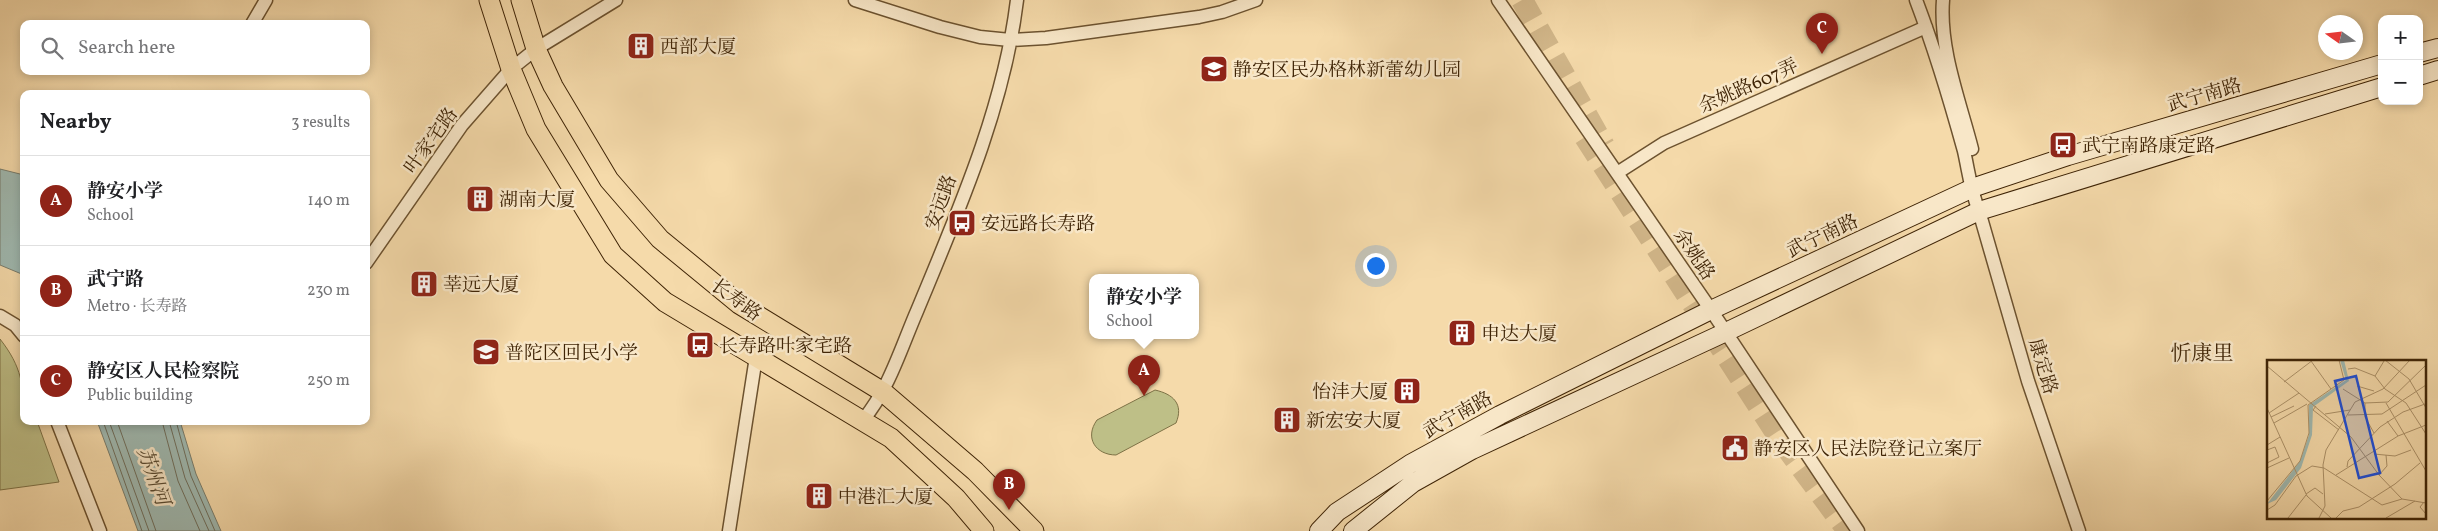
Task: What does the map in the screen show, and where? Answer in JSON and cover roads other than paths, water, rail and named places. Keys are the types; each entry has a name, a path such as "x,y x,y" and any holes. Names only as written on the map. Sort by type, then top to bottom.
{"main road":[{"name":"长寿路","path":"489,0 511,69 536,129 613,255 665,302 756,357 868,414 941,484 984,531"},
{"name":"长寿路","path":"521,0 536,49 553,86 609,180 660,240 740,304 883,392 975,470 1034,531"},
{"path":"2423,52 2438,48"},
{"name":"武宁南路","path":"1319,531 1337,512 1410,464 1500,414 1711,310 1973,188 2068,156 2378,65"},
{"path":"2423,75 2438,70"},
{"name":"武宁南路","path":"1353,531 1413,484 1472,450 1726,332 1979,211 2378,88"}],"street":[{"path":"254,20 266,0"},
{"name":"叶家宅路","path":"370,257 462,125 511,69 536,49 616,0"},
{"path":"854,0 940,27 980,37 1010,40 1046,38 1199,17 1222,12 1256,0"},
{"name":"安远路","path":"868,414 883,392 955,221 986,131 1010,40 1016,0"},
{"name":"余姚路","path":"1498,0 1726,332 1858,531"},
{"name":"康定路","path":"1916,0 1934,48 2028,381 2079,531"},
{"name":"康定路","path":"1943,0 1942,12 1947,54 1972,153 1973,188"},
{"name":"余姚路607弄","path":"1617,173 1664,143 1926,27"},
{"path":"0,316 15,325 20,331"},
{"path":"729,531 756,357"},
{"path":"59,425 100,531"}],"water":[{"path":"0,169 20,174 20,273 0,265"},
{"name":"苏州河","path":"98,425 181,425 196,474 221,531 138,531"}],"tunnel":[{"path":"1522,0 1604,146"},
{"path":"1585,137 1780,439 1848,531"}],"place":[{"name":"西部大厦","path":"641,46"},
{"name":"静安区人民检察院","path":"1822,54"},
{"name":"静安区民办格林新蕾幼儿园","path":"1214,69"},
{"name":"武宁南路康定路","path":"2063,145"},
{"name":"湖南大厦","path":"480,199"},
{"name":"安远路长寿路","path":"962,223"},
{"name":"莘远大厦","path":"424,284"},
{"name":"申达大厦","path":"1462,333"},
{"name":"长寿路叶家宅路","path":"700,345"},
{"name":"普陀区回民小学","path":"486,352"},
{"name":"怡沣大厦","path":"1407,391"},
{"name":"静安小学","path":"1144,396"},
{"name":"新宏安大厦","path":"1287,420"},
{"name":"静安区人民法院登记立案厅","path":"1735,448"},
{"name":"中港汇大厦","path":"819,496"},
{"name":"武宁路","path":"1009,510"}],"district":[{"name":"忻康里","path":"2202,353"}]}
